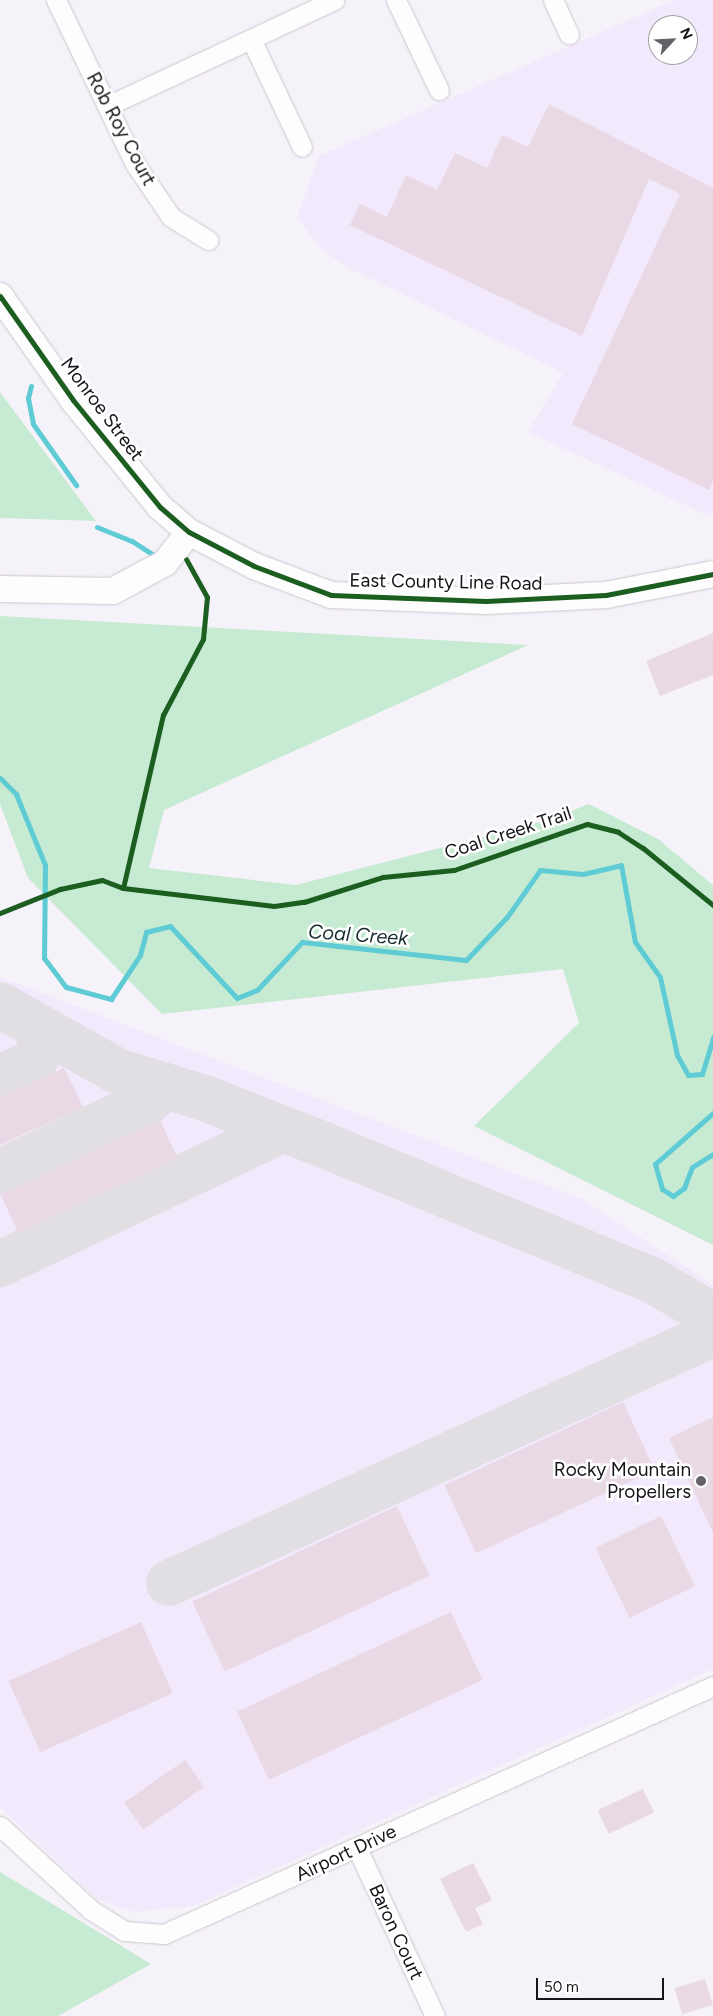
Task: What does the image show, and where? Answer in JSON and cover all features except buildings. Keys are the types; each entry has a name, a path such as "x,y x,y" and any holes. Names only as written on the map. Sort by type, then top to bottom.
{"main road":[{"name":"Monroe Street","path":"0,296 110,447 160,507 189,532"},
{"name":"East County Line Road","path":"189,532 254,566 331,594 558,599 649,589 713,574"},
{"path":"0,589 113,591 165,563 189,532"}],"street":[{"name":"Rob Roy Court","path":"56,0 136,164 171,217 208,240"},
{"path":"396,0 439,90"},
{"path":"553,0 569,34"},
{"path":"107,106 251,39 324,2"},
{"path":"251,39 302,147"},
{"name":"Airport Drive","path":"0,1826 90,1910 124,1931 146,1935 174,1932 713,1686"},
{"name":"Baron Court","path":"357,1848 435,2016"}],"shaded area":[{"path":"674,0 713,0 713,514 709,516 528,432 563,373 347,267 320,248 297,217 319,156"},
{"path":"0,977 582,1199 713,1285 713,1669 193,1906 134,1912 97,1899 0,1807"}],"green space":[{"path":"0,392 96,521 0,518"},
{"path":"0,616 528,645 164,810 149,868 296,885 548,820 589,804 658,839 713,885 713,1245 474,1126 579,1023 563,969 162,1014 28,878 0,804"},
{"path":"0,1872 151,1964 58,2016 0,2016"}],"waterway":[{"path":"31,386 28,398 33,424 76,485"},
{"path":"97,527 132,541 158,558"},
{"name":"Coal Creek","path":"0,778 16,794 45,865 44,958 66,987 111,999 140,955 146,932 170,926 237,998 257,990 302,942 466,960 507,917 540,870 583,874 621,865 635,942 660,977 677,1055 688,1075 702,1074 713,1037"},
{"name":"Coal Creek","path":"713,1113 655,1164 662,1189 673,1196 684,1188 692,1167 713,1154"}],"taxiway":[{"path":"0,1005 117,1071 204,1098 317,1142 652,1280 713,1316"},
{"path":"0,1078 34,1062 46,1031"},
{"path":"0,1172 149,1101 163,1085"},
{"path":"0,1264 284,1129"},
{"path":"169,1583 713,1334"}],"cycle path":[{"path":"0,296 73,400 160,507 189,532 254,566 331,595 486,601 606,595 713,574"},
{"path":"123,888 163,715 203,639 207,597 186,559"},
{"name":"Coal Creek Trail","path":"0,913 60,889 102,880 123,888 274,906 304,902 383,877 454,870 587,824 618,832 643,848 713,905"}],"place":[{"name":"Rocky Mountain Propellers","path":"701,1481"}]}
